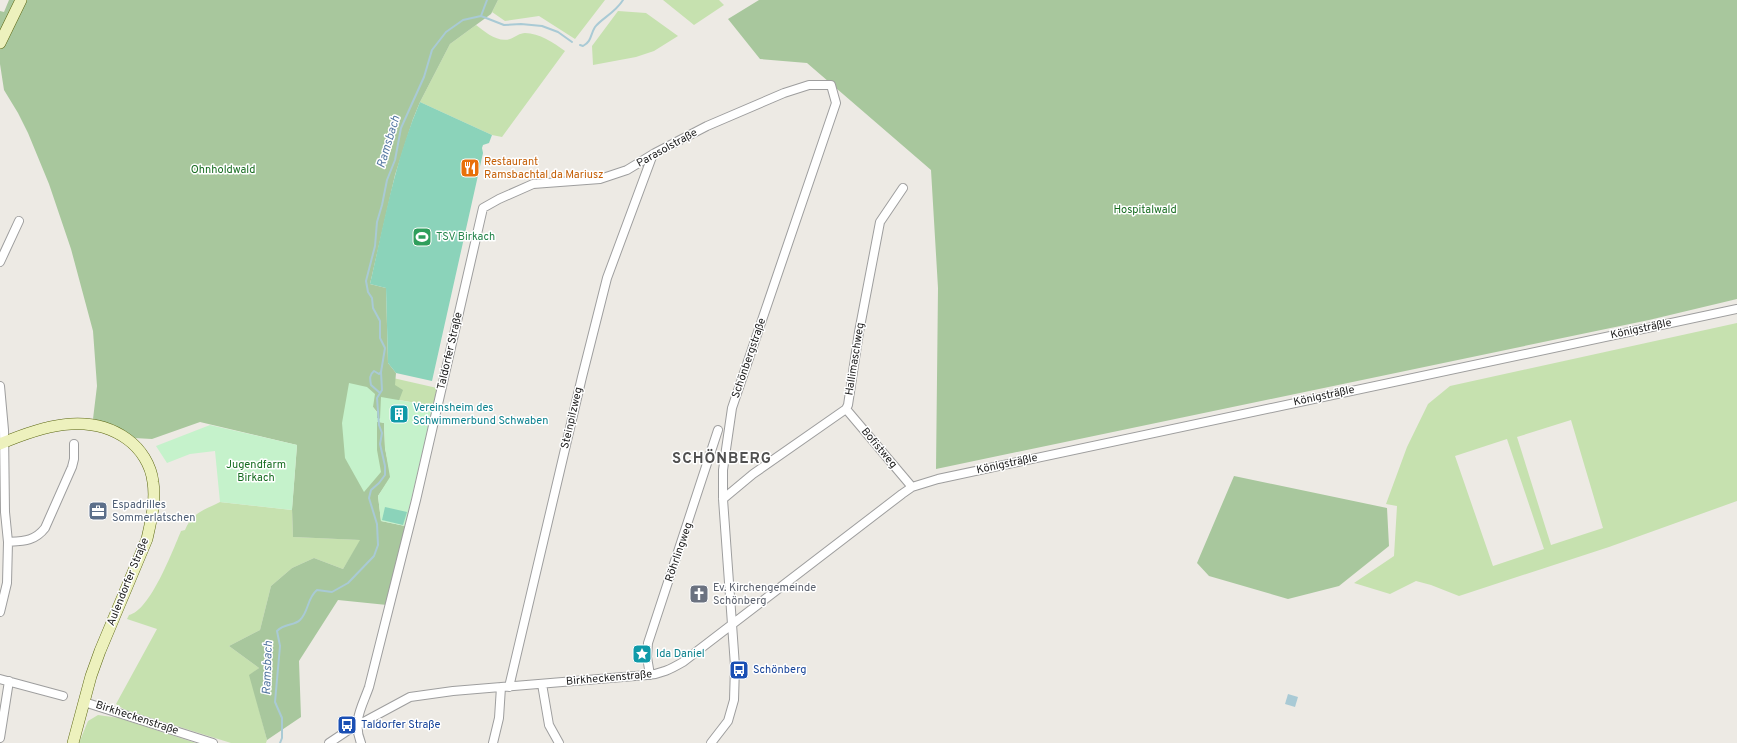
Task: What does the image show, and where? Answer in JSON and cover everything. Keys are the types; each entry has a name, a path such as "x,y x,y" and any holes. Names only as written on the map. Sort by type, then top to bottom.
{"main road":[{"path":"0,43 21,0"},
{"name":"Aulendorfer Straße","path":"2,444 47,427 88,424 112,430 132,443 142,454 152,473 154,496 151,523 147,539 100,651 73,743"}],"street":[{"name":"Parasolstraße","path":"483,208 533,184 600,179 627,170 653,154 714,123 784,92 809,85 831,85 836,103"},
{"name":"Schönbergstraße","path":"711,743 728,721 734,700 735,666 723,498 724,470 732,408 836,103"},
{"name":"Steinpilzweg","path":"493,743 505,687 607,278 653,154"},
{"name":"Hallimaschweg","path":"723,498 753,474 846,409 848,405 859,332 880,222 903,188"},
{"name":"Taldorfer Straße","path":"357,726 358,714 369,687 416,500 483,208"},
{"path":"0,262 20,222"},
{"name":"Königsträßle","path":"912,487 938,478 1737,309"},
{"path":"0,386 4,430 2,444 2,513 8,542 7,582 0,612"},
{"name":"Bofistweg","path":"846,409 912,487"},
{"name":"Röhrlingweg","path":"650,675 647,657 648,643 718,430"},
{"path":"8,542 31,540 45,528 72,467 74,459 74,444"},
{"name":"Birkheckenstraße","path":"330,743 357,726 410,697 453,691 660,673 677,665 912,487"},
{"path":"0,679 63,696"},
{"path":"0,738 9,681"},
{"path":"542,684 549,725 560,743"},
{"name":"Birkheckenstraße","path":"84,702 213,743"},
{"path":"357,726 361,743"}],"green space":[{"name":"Ohnholdwald","path":"9,0 498,0 491,14 450,44 420,102 395,175 370,284 386,288 388,363 396,373 395,385 403,390 398,403 380,419 377,418 377,412 373,407 377,450 377,421 384,423 385,448 391,477 378,496 381,521 405,526 387,605 338,600 299,661 301,717 267,740 249,675 259,668 229,646 260,630 271,586 292,568 314,558 343,569 360,540 293,537 292,509 297,445 200,422 152,439 134,438 114,425 93,419 97,386 93,331 71,249 49,184 28,133 4,90 0,64 0,11 4,12"},
{"path":"498,0 605,0 575,39 539,16 505,21 492,12"},
{"path":"663,0 719,0 724,5 694,25"},
{"name":"Hospitalwald","path":"759,0 1737,0 1737,299 1649,320 936,469 938,288 931,170 807,63 760,59 728,19"},
{"path":"618,11 646,13 678,36 654,51 636,57 593,65 592,46"},
{"path":"476,25 492,36 505,40 519,34 530,33 551,42 565,51 502,137 492,135 420,102 450,44"},
{"name":"TSV Birkach","path":"420,102 492,135 489,143 483,145 482,148 483,153 432,381 396,373 388,363 386,288 370,284 397,169 411,124"},
{"path":"1737,323 1737,501 1609,547 1459,596 1416,581 1390,594 1354,583 1394,556 1397,506 1386,504 1407,447 1428,404 1450,386","holes":["1571,420 1603,528 1551,545 1517,437","1507,439 1544,549 1493,566 1455,456"]},
{"path":"393,378 437,388 433,406 388,398"},
{"path":"349,383 367,387 375,394 373,407 377,412 377,418 380,419 381,397 433,406 405,526 381,521 378,496 390,477 385,448 384,423 377,422 377,450 381,472 364,492 345,458 342,423"},
{"name":"Jugendfarm Birkach","path":"210,425 297,445 292,510 220,502 215,451 190,454 167,463 156,446"},
{"path":"1234,476 1387,508 1389,546 1339,586 1288,599 1209,576 1197,563"},
{"path":"220,502 292,510 293,537 361,540 343,569 314,558 292,568 271,586 260,630 229,646 259,668 250,675 267,740 266,743 231,743 125,710 116,704 157,629 127,619 129,615 137,611 153,592 167,565 181,531 185,530 191,520 199,513"},
{"path":"385,507 407,512 403,525 382,520"},
{"path":"98,715 119,718 196,743 79,743 88,721"}],"water":[{"path":"1288,694 1298,697 1295,707 1285,704"}],"waterway":[{"path":"481,16 487,0"},
{"name":"Ramsbach","path":"580,45 583,46 588,42 595,27 620,5 623,0"},
{"name":"Ramsbach","path":"280,743 282,738 282,718 275,702 280,646 277,631 280,628 300,620 305,613 311,597 317,590 332,592 348,583 374,556 378,545 377,524 369,498 371,490 385,475 385,466 380,444 382,433 379,425 377,398 382,390 381,372 385,348 380,338 380,321 373,308 372,298 368,292 366,281 375,246 377,222 387,180 395,160 401,128 424,77 432,50 446,32 463,20 481,16 504,25 521,24 542,26 558,32 572,42"},
{"name":"Ramsbach","path":"380,393 371,385 370,377 374,371 379,374 381,372"}],"place":[{"name":"Restaurant Ramsbachtal da Mariusz","path":"470,168"},
{"name":"TSV Birkach","path":"422,237"},
{"name":"Vereinsheim des Schwimmerbund Schwaben","path":"399,414"},
{"name":"Espadrilles Sommerlatschen","path":"98,511"},
{"name":"Ev. Kirchengemeinde Schönberg","path":"699,594"},
{"name":"Ida Daniel","path":"642,654"},
{"name":"Schönberg","path":"739,670"},
{"name":"Taldorfer Straße","path":"347,725"}],"district":[{"name":"SCHÖNBERG","path":"722,459"}]}
